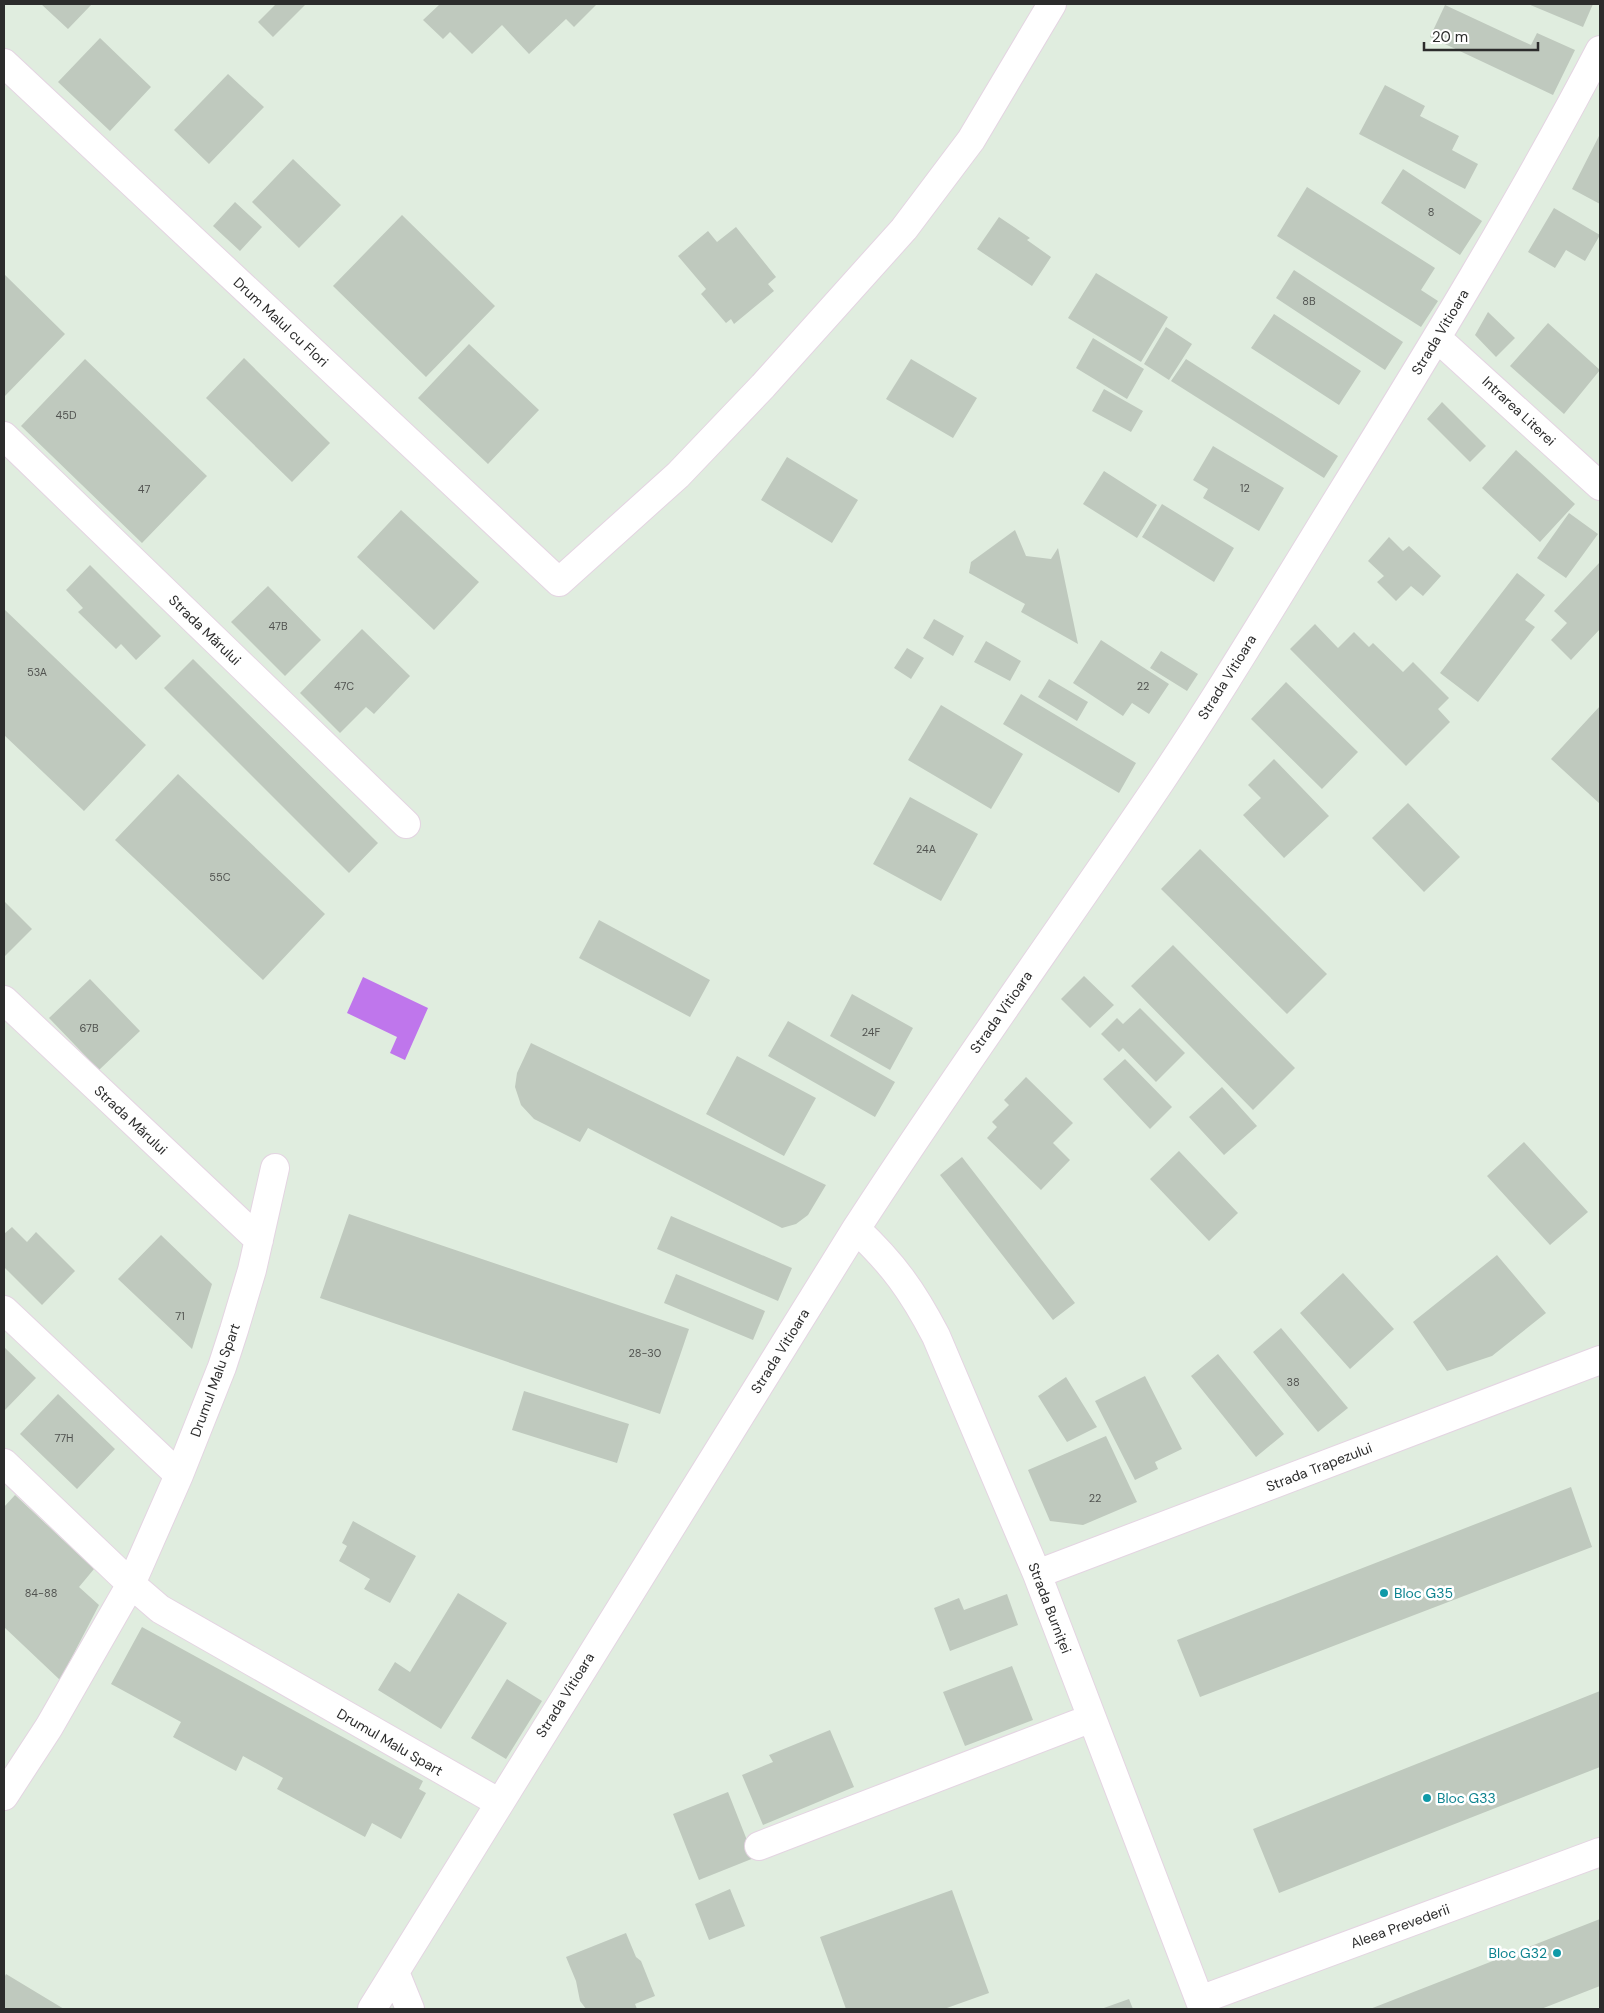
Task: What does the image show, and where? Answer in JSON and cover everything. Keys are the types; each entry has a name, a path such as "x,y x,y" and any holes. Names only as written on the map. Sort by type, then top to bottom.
{"street":[{"name":"Drum Malul cu Flori","path":"4,63 559,582 696,456 763,386 904,229 971,140 1052,4"},
{"name":"Strada Vitioara","path":"372,2009 498,1802 856,1229 921,1128 1146,803 1224,682 1437,338 1514,207 1598,57"},
{"name":"Intrarea Literei","path":"1437,338 1600,486"},
{"name":"Strada Mărului","path":"4,436 406,824"},
{"name":"Strada Mărului","path":"4,1000 259,1240"},
{"name":"Drumul Malu Spart","path":"4,1796 84,1669 131,1584 179,1475 222,1366 259,1240 275,1168"},
{"name":"Strada Burniței","path":"856,1229 899,1274 919,1303 936,1336 1037,1574 1202,2005"},
{"path":"4,1310 179,1475"},
{"name":"Strada Trapezului","path":"1037,1574 1600,1360"},
{"name":"Drumul Malu Spart","path":"4,1463 131,1584 160,1609 498,1802"},
{"path":"759,1846 1092,1718"},
{"name":"Aleea Prevederii","path":"1202,2005 1600,1852"},
{"path":"394,1972 410,2009"}],"shaded area":[{"path":"363,977 428,1008 405,1060 390,1053 397,1037 347,1013"}],"building":[{"path":"41,4 92,4 68,29"},
{"path":"276,4 306,4 273,37 258,22"},
{"path":"440,4 597,4 574,27 566,19 529,54 502,25 472,54 450,32 443,39 423,20"},
{"path":"1528,4 1593,4 1583,27"},
{"path":"1445,5 1531,45 1537,33 1575,50 1553,95 1430,37"},
{"path":"100,38 151,87 110,131 58,82"},
{"path":"228,74 264,107 209,164 174,130"},
{"path":"1385,85 1425,106 1420,116 1459,136 1452,150 1478,164 1465,189 1359,134"},
{"path":"1600,134 1600,204 1572,189"},
{"path":"293,159 341,205 299,248 252,202"},
{"path":"1403,169 1482,221 1460,255 1381,203"},
{"path":"1307,187 1435,268 1421,290 1438,301 1421,327 1277,236"},
{"path":"235,202 262,227 240,251 213,226"},
{"path":"1554,208 1600,235 1585,261 1566,250 1555,268 1528,252"},
{"path":"402,215 495,306 426,377 333,286"},
{"path":"999,217 1030,238 1027,240 1051,257 1032,286 977,249"},
{"path":"736,227 776,277 768,284 774,291 734,324 731,319 726,323 701,294 706,289 678,256 708,231 717,242"},
{"path":"1294,270 1403,342 1385,370 1276,298"},
{"path":"1096,273 1168,317 1141,362 1068,318"},
{"path":"4,274 65,334 4,397"},
{"path":"1488,312 1515,338 1496,357 1475,335"},
{"path":"1274,314 1361,371 1339,405 1251,348"},
{"path":"1548,323 1600,370 1564,414 1510,366"},
{"path":"1166,327 1192,344 1169,380 1144,364"},
{"path":"1093,338 1144,369 1127,399 1076,368"},
{"path":"469,344 539,410 488,464 418,398"},
{"path":"244,358 330,443 292,482 206,398"},
{"path":"85,359 207,476 142,543 21,426"},
{"path":"911,359 977,398 953,438 886,399"},
{"path":"1186,359 1338,456 1324,478 1171,381"},
{"path":"1104,389 1143,411 1131,432 1092,411"},
{"path":"1442,402 1486,446 1470,462 1427,419"},
{"path":"1213,446 1284,488 1259,531 1203,498 1208,489 1193,480"},
{"path":"1516,450 1575,504 1540,542 1482,488"},
{"path":"787,457 858,500 832,543 761,500"},
{"path":"1104,471 1157,505 1137,538 1083,504"},
{"path":"1162,504 1234,548 1214,582 1142,537"},
{"path":"401,510 479,582 434,630 357,557"},
{"path":"1569,513 1598,534 1566,578 1537,558"},
{"path":"1015,530 1026,556 1051,559 1058,548 1078,644 1021,612 1025,604 969,573 971,562"},
{"path":"1389,537 1403,551 1409,546 1441,576 1423,596 1411,586 1396,601 1377,582 1384,576 1368,561"},
{"path":"1600,562 1600,629 1571,660 1551,640 1567,623 1554,611"},
{"path":"90,565 161,636 136,660 121,644 116,649 78,612 83,608 66,590"},
{"path":"1517,573 1545,595 1525,620 1535,627 1478,702 1440,673"},
{"path":"268,586 321,640 285,676 231,622"},
{"path":"4,609 146,745 84,811 4,735"},
{"path":"934,619 964,636 953,656 923,638"},
{"path":"1315,624 1338,648 1354,632 1369,647 1373,643 1403,672 1413,662 1449,698 1438,709 1450,722 1406,766 1290,649"},
{"path":"362,629 410,676 374,714 366,707 340,733 300,693"},
{"path":"1101,640 1169,684 1149,714 1132,703 1123,716 1073,683"},
{"path":"986,641 1021,661 1010,681 974,662"},
{"path":"907,648 924,658 911,679 894,668"},
{"path":"1161,651 1198,674 1187,691 1150,668"},
{"path":"193,659 378,843 349,873 164,688"},
{"path":"1049,679 1088,702 1077,721 1038,697"},
{"path":"1286,682 1358,752 1322,789 1251,719"},
{"path":"1021,694 1136,763 1119,793 1003,724"},
{"path":"941,705 1023,754 991,809 908,760"},
{"path":"1600,706 1600,804 1551,759"},
{"path":"1274,759 1329,816 1284,858 1243,815 1261,798 1248,785"},
{"path":"178,774 325,914 263,980 115,840"},
{"path":"910,797 978,834 941,901 873,864"},
{"path":"1408,803 1460,857 1424,892 1372,838"},
{"path":"1200,849 1327,974 1287,1014 1161,889"},
{"path":"4,901 32,929 4,957"},
{"path":"599,920 710,980 690,1017 579,958"},
{"path":"1173,945 1295,1068 1253,1110 1131,986"},
{"path":"1084,976 1114,1005 1090,1028 1061,999"},
{"path":"90,979 140,1031 99,1070 49,1018"},
{"path":"852,994 913,1028 890,1070 830,1036"},
{"path":"1140,1008 1185,1053 1156,1082 1123,1048 1119,1052 1101,1034 1117,1018 1123,1024"},
{"path":"788,1021 895,1082 875,1117 768,1056"},
{"path":"531,1043 826,1185 808,1215 796,1224 782,1228 588,1128 580,1142 534,1119 521,1105 515,1087 517,1073"},
{"path":"737,1056 816,1098 784,1156 706,1114"},
{"path":"1125,1059 1172,1107 1150,1129 1103,1079"},
{"path":"1026,1077 1073,1123 1053,1143 1070,1160 1041,1190 987,1138 997,1127 992,1122 1009,1105 1004,1100"},
{"path":"1222,1087 1257,1126 1224,1155 1189,1117"},
{"path":"1524,1142 1588,1212 1550,1245 1487,1176"},
{"path":"1179,1151 1238,1213 1209,1241 1150,1179"},
{"path":"962,1157 1075,1303 1053,1320 940,1175"},
{"path":"349,1214 689,1329 660,1414 320,1298"},
{"path":"671,1216 792,1268 778,1301 657,1249"},
{"path":"12,1227 27,1242 36,1232 75,1271 42,1305 4,1267 4,1234"},
{"path":"161,1235 212,1284 192,1349 118,1279"},
{"path":"1497,1255 1546,1313 1492,1356 1447,1371 1413,1322"},
{"path":"1343,1273 1394,1329 1350,1369 1300,1313"},
{"path":"676,1274 765,1311 753,1340 664,1303"},
{"path":"1281,1328 1348,1408 1318,1432 1253,1352"},
{"path":"4,1347 36,1378 4,1411"},
{"path":"1218,1354 1284,1434 1256,1457 1191,1376"},
{"path":"1145,1376 1182,1449 1155,1462 1158,1469 1135,1480 1095,1401"},
{"path":"1066,1377 1097,1427 1067,1442 1038,1396"},
{"path":"524,1391 629,1424 617,1463 512,1430"},
{"path":"58,1394 115,1449 77,1489 20,1434"},
{"path":"1106,1436 1137,1502 1083,1525 1050,1521 1028,1470"},
{"name":"Bloc G35","path":"1571,1487 1592,1547 1200,1697 1177,1640"},
{"path":"15,1495 94,1569 79,1587 99,1605 60,1680 4,1627 4,1507"},
{"path":"353,1521 416,1556 390,1603 364,1589 370,1579 339,1561 347,1546 342,1543"},
{"path":"458,1593 507,1623 441,1729 378,1690 395,1662 410,1672"},
{"path":"1007,1594 1018,1625 950,1651 934,1608 959,1598 964,1610"},
{"path":"142,1627 423,1781 419,1789 426,1793 401,1839 372,1823 365,1837 277,1789 283,1778 243,1756 236,1771 173,1737 181,1722 111,1684"},
{"path":"1012,1666 1033,1720 965,1746 943,1692"},
{"path":"507,1679 542,1701 506,1759 471,1738"},
{"name":"Bloc G33","path":"1600,1691 1600,1767 1279,1893 1253,1829"},
{"path":"830,1730 854,1787 763,1825 742,1775 773,1762 769,1755"},
{"path":"728,1792 754,1858 699,1880 673,1814"},
{"path":"730,1889 745,1926 709,1940 695,1904"},
{"path":"952,1890 989,1993 944,2009 846,2009 820,1937"},
{"name":"Bloc G32","path":"1600,1919 1600,1986 1541,2009 1370,2009"},
{"path":"626,1933 636,1957 641,1961 655,1996 635,2004 637,2009 586,2009 580,2001 576,1981 566,1957"},
{"path":"6,1974 64,2009 4,2009 4,1978"},
{"path":"1129,1999 1133,2009 1101,2009"}],"place":[{"name":"Bloc G35","path":"1384,1593"},
{"name":"Bloc G33","path":"1427,1798"},
{"name":"Bloc G32","path":"1557,1953"}]}
